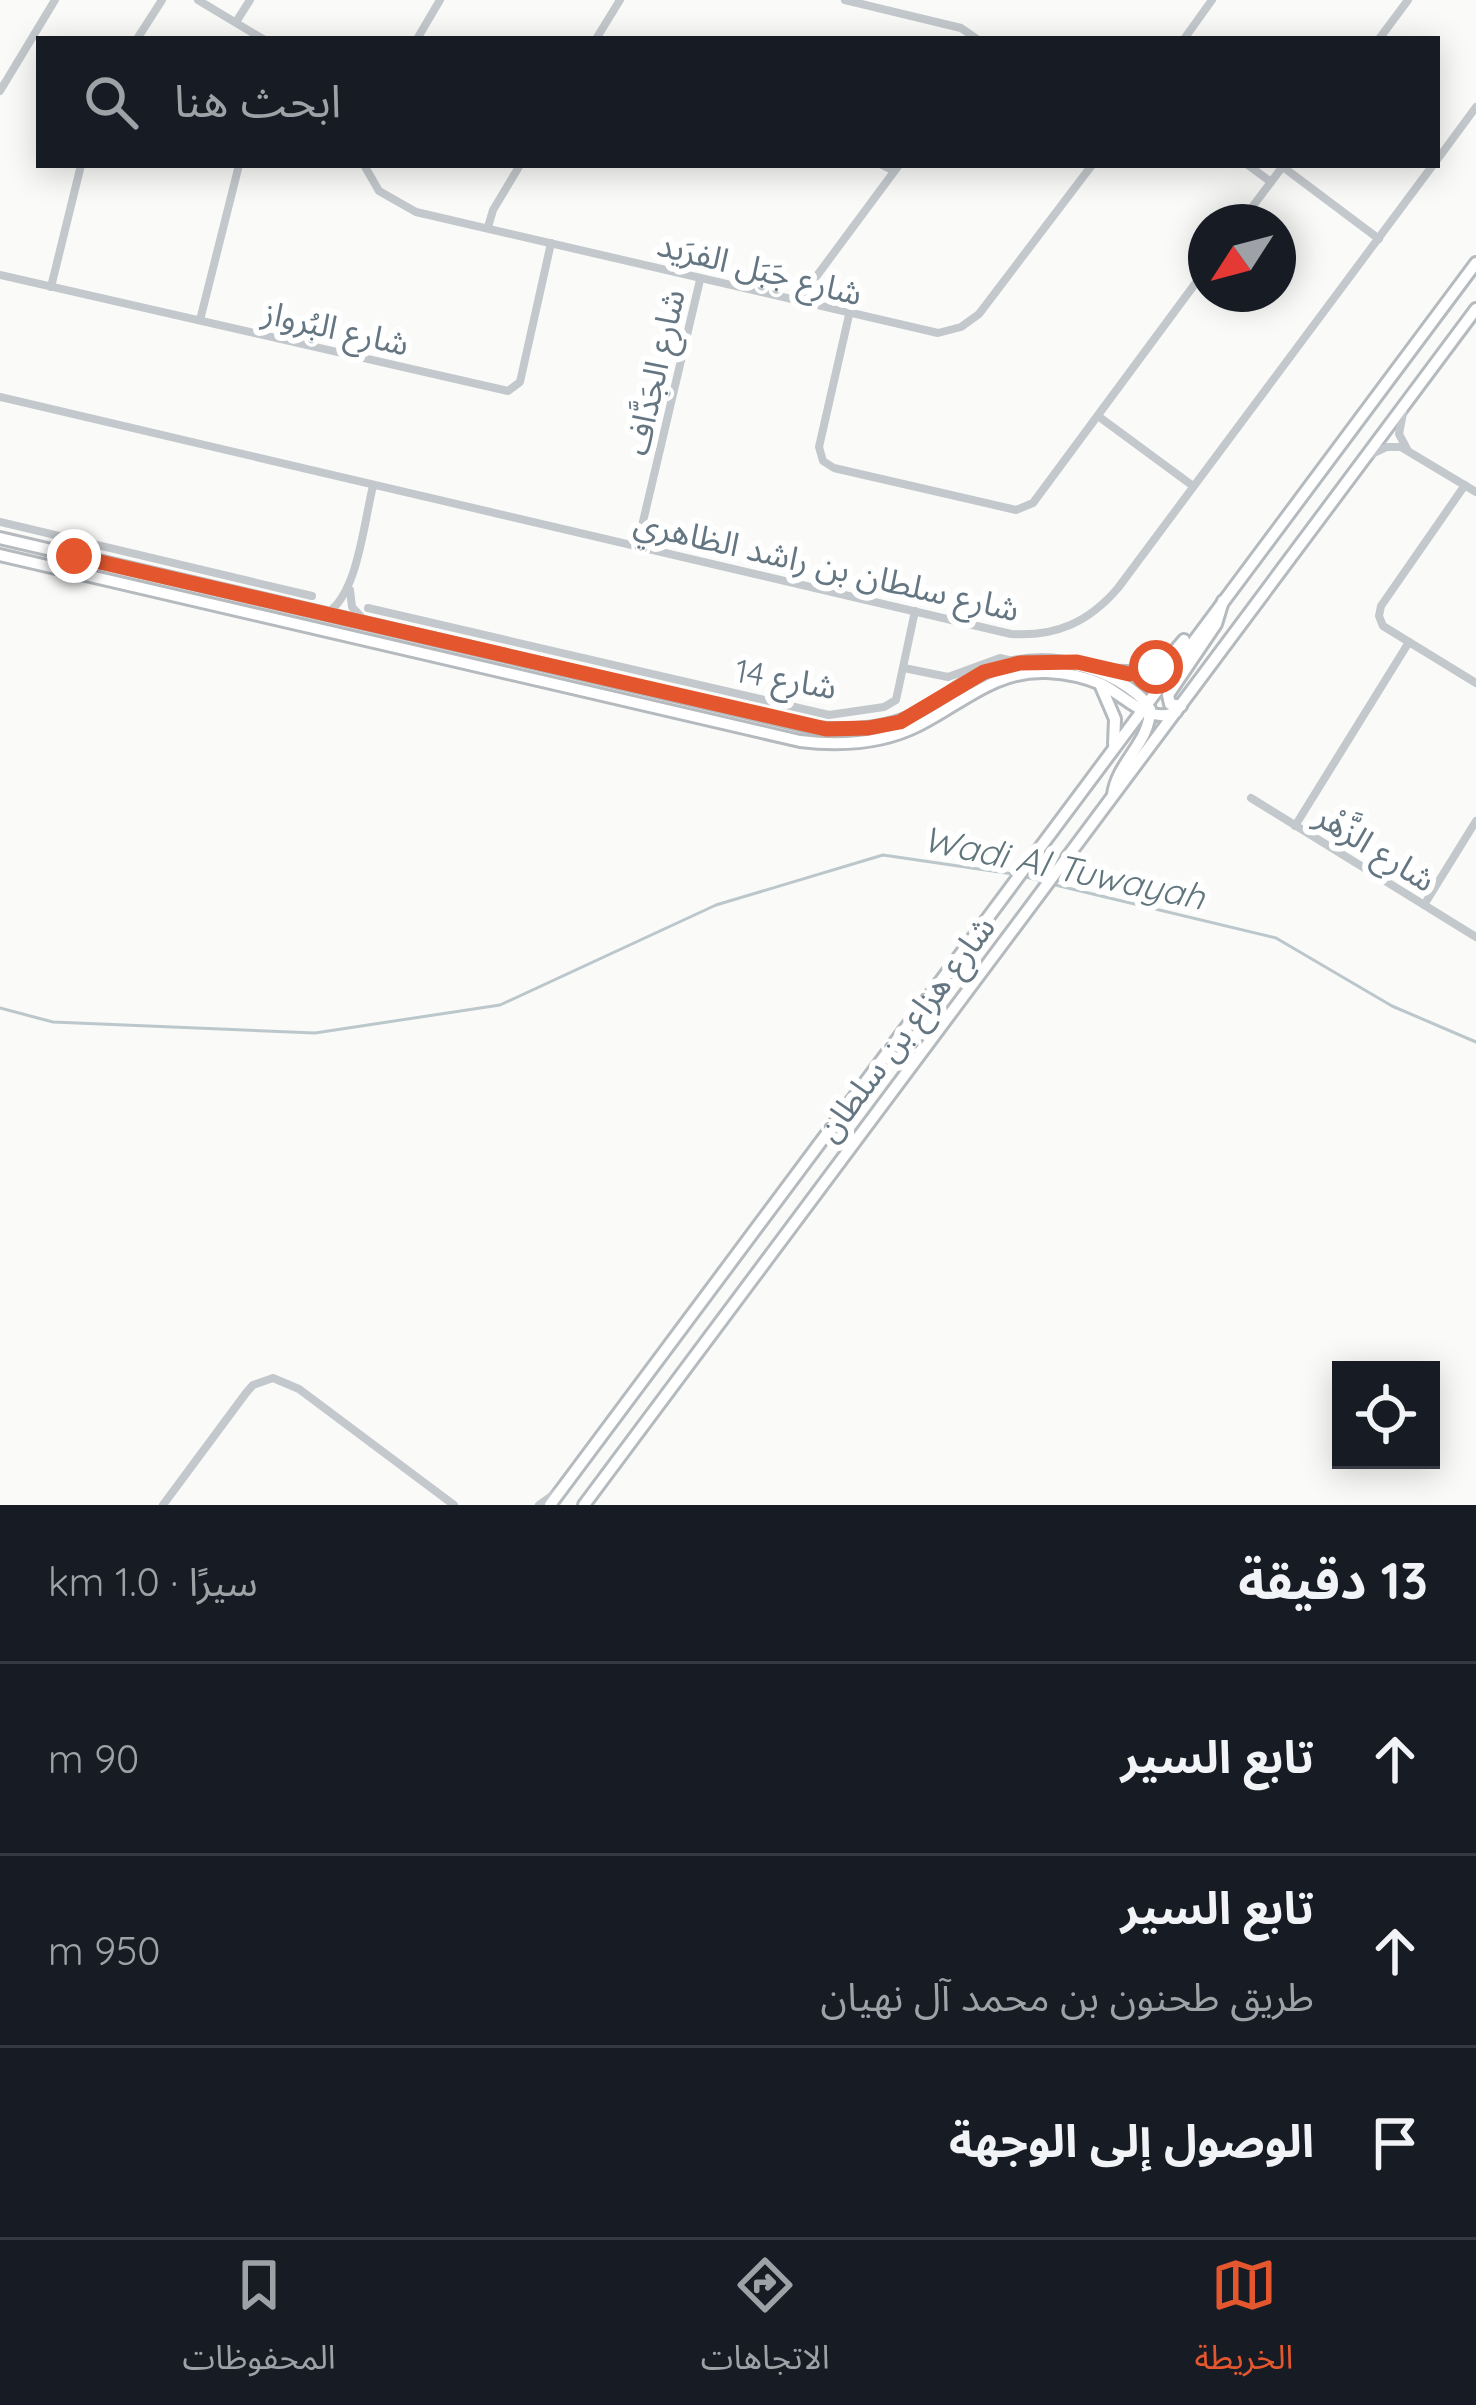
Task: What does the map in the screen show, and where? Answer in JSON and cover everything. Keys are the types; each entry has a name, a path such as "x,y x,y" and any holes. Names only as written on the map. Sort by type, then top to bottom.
{"main road":[{"name":"شارع هزاع بن سلطان","path":"550,1505 1476,263"},
{"name":"شارع هزاع بن سلطان","path":"584,1505 1476,309"},
{"path":"0,538 826,729 878,727 920,713 984,672 1020,663 1063,662 1129,674 1150,670 1172,655 1204,613 1224,598"},
{"path":"0,554 800,741 880,740 914,728 978,688 1012,674 1055,673 1100,684 1162,717 1179,709"},
{"path":"40,564 128,577 137,569"},
{"path":"1179,709 1170,704 1168,695 1216,623 1224,598"},
{"path":"1063,662 1114,679 1146,709 1147,732 1118,776 1113,798"},
{"path":"1100,684 1116,727 1113,747"},
{"path":"648,706 727,719 737,711"}],"street":[{"path":"0,91 55,0"},
{"path":"139,36 162,0"},
{"path":"198,0 258,36"},
{"path":"236,22 250,0"},
{"path":"419,36 440,0"},
{"path":"598,36 620,0"},
{"path":"845,0 886,5 961,28 973,36"},
{"path":"1186,36 1212,0"},
{"path":"1381,36 1408,0"},
{"name":"شارع سلطان بن راشد الظاهري","path":"1440,155 1476,107"},
{"path":"51,287 80,168"},
{"path":"200,320 238,168"},
{"name":"شارع جَبَل الفرَيد","path":"365,168 391,202 416,212 927,332 950,331 970,322 1090,168"},
{"path":"488,228 496,203 518,168"},
{"path":"806,304 813,281 896,168"},
{"path":"1252,168 1270,182"},
{"path":"1254,204 1281,168"},
{"path":"1286,168 1379,239"},
{"name":"شارع سلطان بن راشد الظاهري","path":"0,397 1011,634 1041,634 1068,628 1108,601 1431,168"},
{"name":"شارع البُرواز","path":"0,274 508,391 520,382 551,243"},
{"name":"شارع الجَدَّاف","path":"637,547 700,279"},
{"path":"849,315 819,447 823,461 834,469 1010,510 1034,502 1188,293"},
{"path":"1408,401 1399,428 1408,450"},
{"path":"1097,416 1193,487"},
{"path":"1356,469 1380,449 1394,446 1476,492"},
{"path":"1465,485 1381,606 1379,616 1383,626 1476,683"},
{"path":"326,614 342,602 350,584 373,486"},
{"path":"0,522 312,596"},
{"path":"57,552 69,539"},
{"path":"69,539 74,556"},
{"path":"350,584 352,607 368,624"},
{"name":"شارع 14","path":"368,608 829,715 891,705 898,697 915,611"},
{"path":"1295,826 1408,642"},
{"path":"904,668 948,677 1000,658 1020,663"},
{"path":"619,682 630,669"},
{"path":"649,674 649,690"},
{"name":"شارع الزَّهْر","path":"1251,798 1476,937"},
{"path":"1424,905 1476,820"},
{"path":"163,1505 246,1394 254,1385 273,1378 299,1389 454,1505"},
{"path":"539,1505 562,1490"}],"waterway":[{"name":"Wadi Al Tuwayah","path":"0,1008 53,1022 315,1033 500,1005 716,905 883,855 1013,874"},
{"name":"Wadi Al Tuwayah","path":"1022,876 1042,881"},
{"name":"Wadi Al Tuwayah","path":"1051,884 1276,938 1392,1006 1476,1042"}],"route":[{"path":"74,556 815,728 868,728 900,722 984,672 1020,663 1077,662 1129,674 1156,667"}]}
